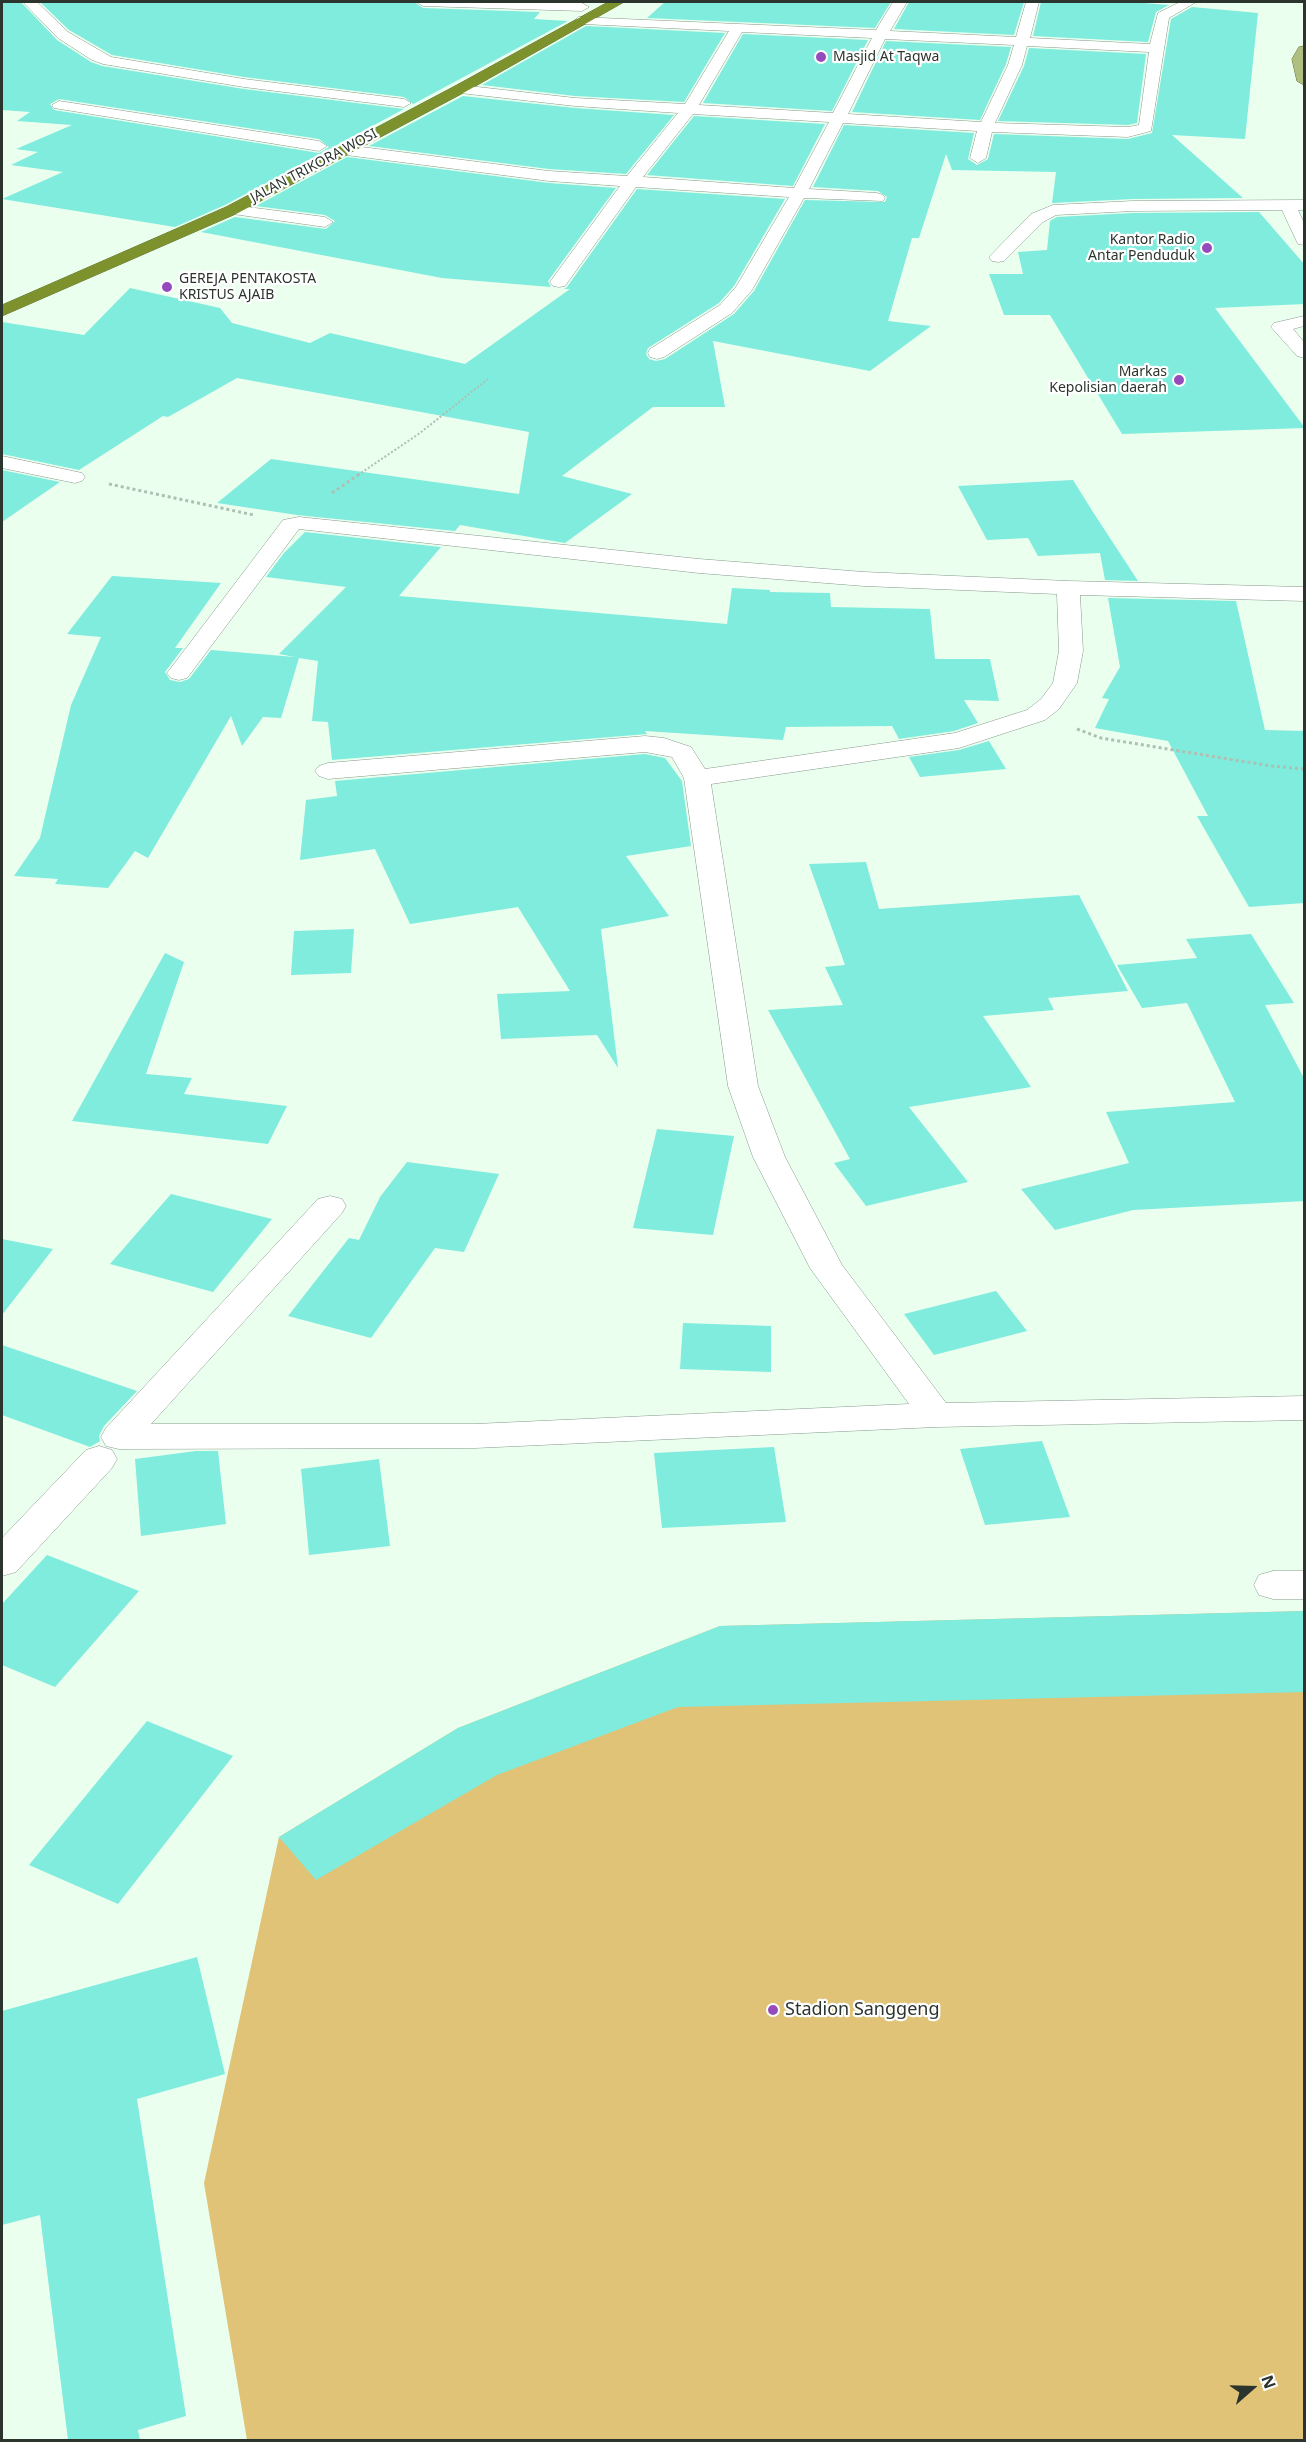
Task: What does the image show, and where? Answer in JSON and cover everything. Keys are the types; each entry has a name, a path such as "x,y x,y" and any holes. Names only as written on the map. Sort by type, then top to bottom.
{"highway":[{"name":"JALAN TRIKORA WOSI","path":"299,157 586,10 617,2"},
{"name":"JALAN TRIKORA WOSI","path":"2,311 232,210 460,88 586,10"},
{"path":"100,251 177,217"}],"main road":[{"path":"1305,50 1299,59 1305,81"}],"street":[{"path":"30,2 63,35 97,57 108,61 253,84 404,103"},
{"path":"423,2 586,10 738,28 1156,48"},
{"path":"657,353 735,301 798,193 900,2"},
{"path":"460,88 556,100 689,109 986,127 1119,132 1146,128 1156,48 1163,16 1189,2"},
{"path":"978,158 986,127 1015,65 1032,8"},
{"path":"559,282 631,182 689,109 738,28"},
{"path":"59,105 319,146"},
{"path":"346,150 528,174 877,198"},
{"path":"998,257 1037,218 1053,210 1133,206 1297,206 1305,240"},
{"path":"232,210 325,222"},
{"path":"1305,321 1280,327 1305,352"},
{"path":"2,462 75,477"},
{"path":"179,673 292,523 721,568 864,579 1068,588 1305,594"},
{"path":"697,778 959,740 1036,715 1050,704 1065,683 1071,651 1068,588"},
{"path":"327,771 645,744 664,746 682,752 697,778 743,1086 770,1157 827,1268 936,1414"},
{"path":"330,1206 119,1437 475,1436 936,1414 1305,1408"},
{"path":"2,1562 99,1459"}],"path":[{"path":"75,477 292,523 420,433 488,379"},
{"path":"1036,715 1101,738 1271,766 1305,769"}],"shaded area":[{"name":"Stadion Sanggeng","path":"1304,1611 1304,2440 247,2440 204,2183 279,1837 458,1728 720,1626"}],"building":[{"path":"2,2 21,2 57,40 91,62 102,66 244,89 404,109 225,205 175,227 2,199 63,172 11,165 38,152 16,149 72,125 17,121 30,112 2,110","holes":["59,99 319,139 329,147 319,153 54,110 50,104"]},
{"path":"40,2 414,2 423,8 540,12 534,19 568,21 413,104 404,97 244,77 112,55 69,30"},
{"path":"665,2 891,2 875,28 647,18"},
{"path":"909,2 1024,2 1014,35 894,29"},
{"path":"1041,2 1130,2 1169,5 1156,12 1148,42 1033,36"},
{"path":"1192,7 1258,13 1245,139 1172,135 1243,198 1133,199 1052,203 1056,172 952,170 946,154 919,238 912,238 888,321 931,326 870,371 713,341 725,407 653,407 562,476 632,494 565,543 460,525 455,531 297,515 217,503 271,459 519,494 529,432 237,378 168,417 163,416 79,470 2,454 2,322 84,335 130,288 220,308 232,323 310,343 330,333 465,364 570,289 564,289 637,189 785,199 734,286 719,303 648,348 646,354 649,359 656,361 665,359 734,314 754,291 805,200 885,202 887,197 878,191 813,187 844,125 974,133 968,159 977,165 988,159 994,134 1128,139 1152,133 1171,19"},
{"path":"586,26 725,33 684,102 575,96 482,85"},
{"path":"743,34 868,40 832,111 703,103"},
{"path":"886,41 1011,47 1006,64 980,120 852,112"},
{"path":"1029,48 1146,54 1137,123 1128,125 998,121 1024,66"},
{"path":"463,96 575,108 674,115 626,174 549,169 369,146"},
{"path":"694,116 825,124 793,186 647,175"},
{"path":"347,157 549,183 616,188 548,281 551,287 442,278 201,232 235,217 326,229 335,221 325,215 256,206"},
{"path":"1259,212 1305,265 1305,304 1215,308 1305,428 1122,434 1050,315 1004,315 989,274 1023,274 1018,252 1047,250 1050,221 1057,217 1133,213"},
{"path":"2,470 60,482 2,522"},
{"path":"1073,480 1138,581 1105,580 1100,553 1038,556 1028,538 987,540 958,486"},
{"path":"305,532 441,547 399,596 727,624 732,588 770,590 770,592 830,593 831,607 930,609 935,659 990,659 999,701 964,700 978,723 954,731 899,739 892,726 786,727 783,740 645,731 647,734 332,760 328,722 312,721 318,661 299,658 281,718 263,717 242,746 231,716 148,858 135,851 108,888 55,884 58,879 14,876 40,838 71,705 101,637 67,634 112,576 221,583 175,648 183,648 165,672 170,680 180,682 189,679 211,650 295,657 279,654 346,587 266,577 284,553"},
{"path":"1108,598 1236,601 1265,730 1305,731 1304,903 1249,907 1197,816 1208,816 1168,741 1095,728 1109,699 1102,698 1120,667"},
{"path":"989,741 1006,769 920,777 909,757 959,750"},
{"path":"645,754 665,758 682,781 691,846 626,856 669,916 601,929 618,1068 597,1035 501,1039 497,994 570,991 518,907 410,924 375,849 300,860 306,800 337,796 335,781"},
{"path":"866,862 879,909 1079,895 1128,991 1048,998 1054,1010 983,1016 1031,1087 909,1107 968,1182 866,1206 834,1163 850,1159 768,1010 843,1005 825,967 845,965 809,864"},
{"path":"354,929 351,973 291,975 294,931"},
{"path":"1251,934 1294,1003 1265,1005 1305,1080 1305,1201 1133,1210 1055,1230 1021,1189 1129,1163 1106,1112 1235,1102 1187,1003 1142,1008 1117,965 1197,958 1186,939"},
{"path":"165,953 184,962 146,1074 192,1078 184,1094 287,1106 268,1144 72,1121"},
{"path":"657,1129 734,1136 713,1235 633,1228"},
{"path":"407,1162 499,1174 464,1252 435,1248 371,1338 288,1316 349,1238 359,1240 380,1197"},
{"path":"171,1194 272,1219 213,1292 110,1264"},
{"path":"2,1239 53,1249 2,1315"},
{"path":"996,1291 1027,1331 934,1355 904,1314"},
{"path":"683,1323 771,1326 771,1372 680,1369"},
{"path":"2,1345 137,1391 104,1426 99,1436 100,1441 90,1447 2,1415"},
{"path":"1042,1441 1070,1517 985,1525 960,1449"},
{"path":"774,1447 786,1522 662,1528 654,1453"},
{"path":"196,1451 218,1451 226,1524 141,1536 135,1459"},
{"path":"379,1459 390,1546 309,1555 301,1469"},
{"path":"47,1555 139,1591 55,1687 2,1665 2,1604"},
{"path":"1305,1611 1305,1692 678,1707 497,1775 316,1880 279,1837 458,1728 720,1626"},
{"path":"147,1721 233,1756 118,1904 29,1865"},
{"path":"197,1957 225,2074 137,2099 186,2416 138,2430 140,2440 68,2440 40,2215 2,2225 2,2011"}],"place":[{"name":"Masjid At Taqwa","path":"821,57"},
{"name":"Kantor Radio Antar Penduduk","path":"1207,248"},
{"name":"GEREJA PENTAKOSTA KRISTUS AJAIB","path":"167,287"},
{"name":"Markas Kepolisian daerah","path":"1179,380"},
{"name":"Stadion Sanggeng","path":"773,2010"}]}
